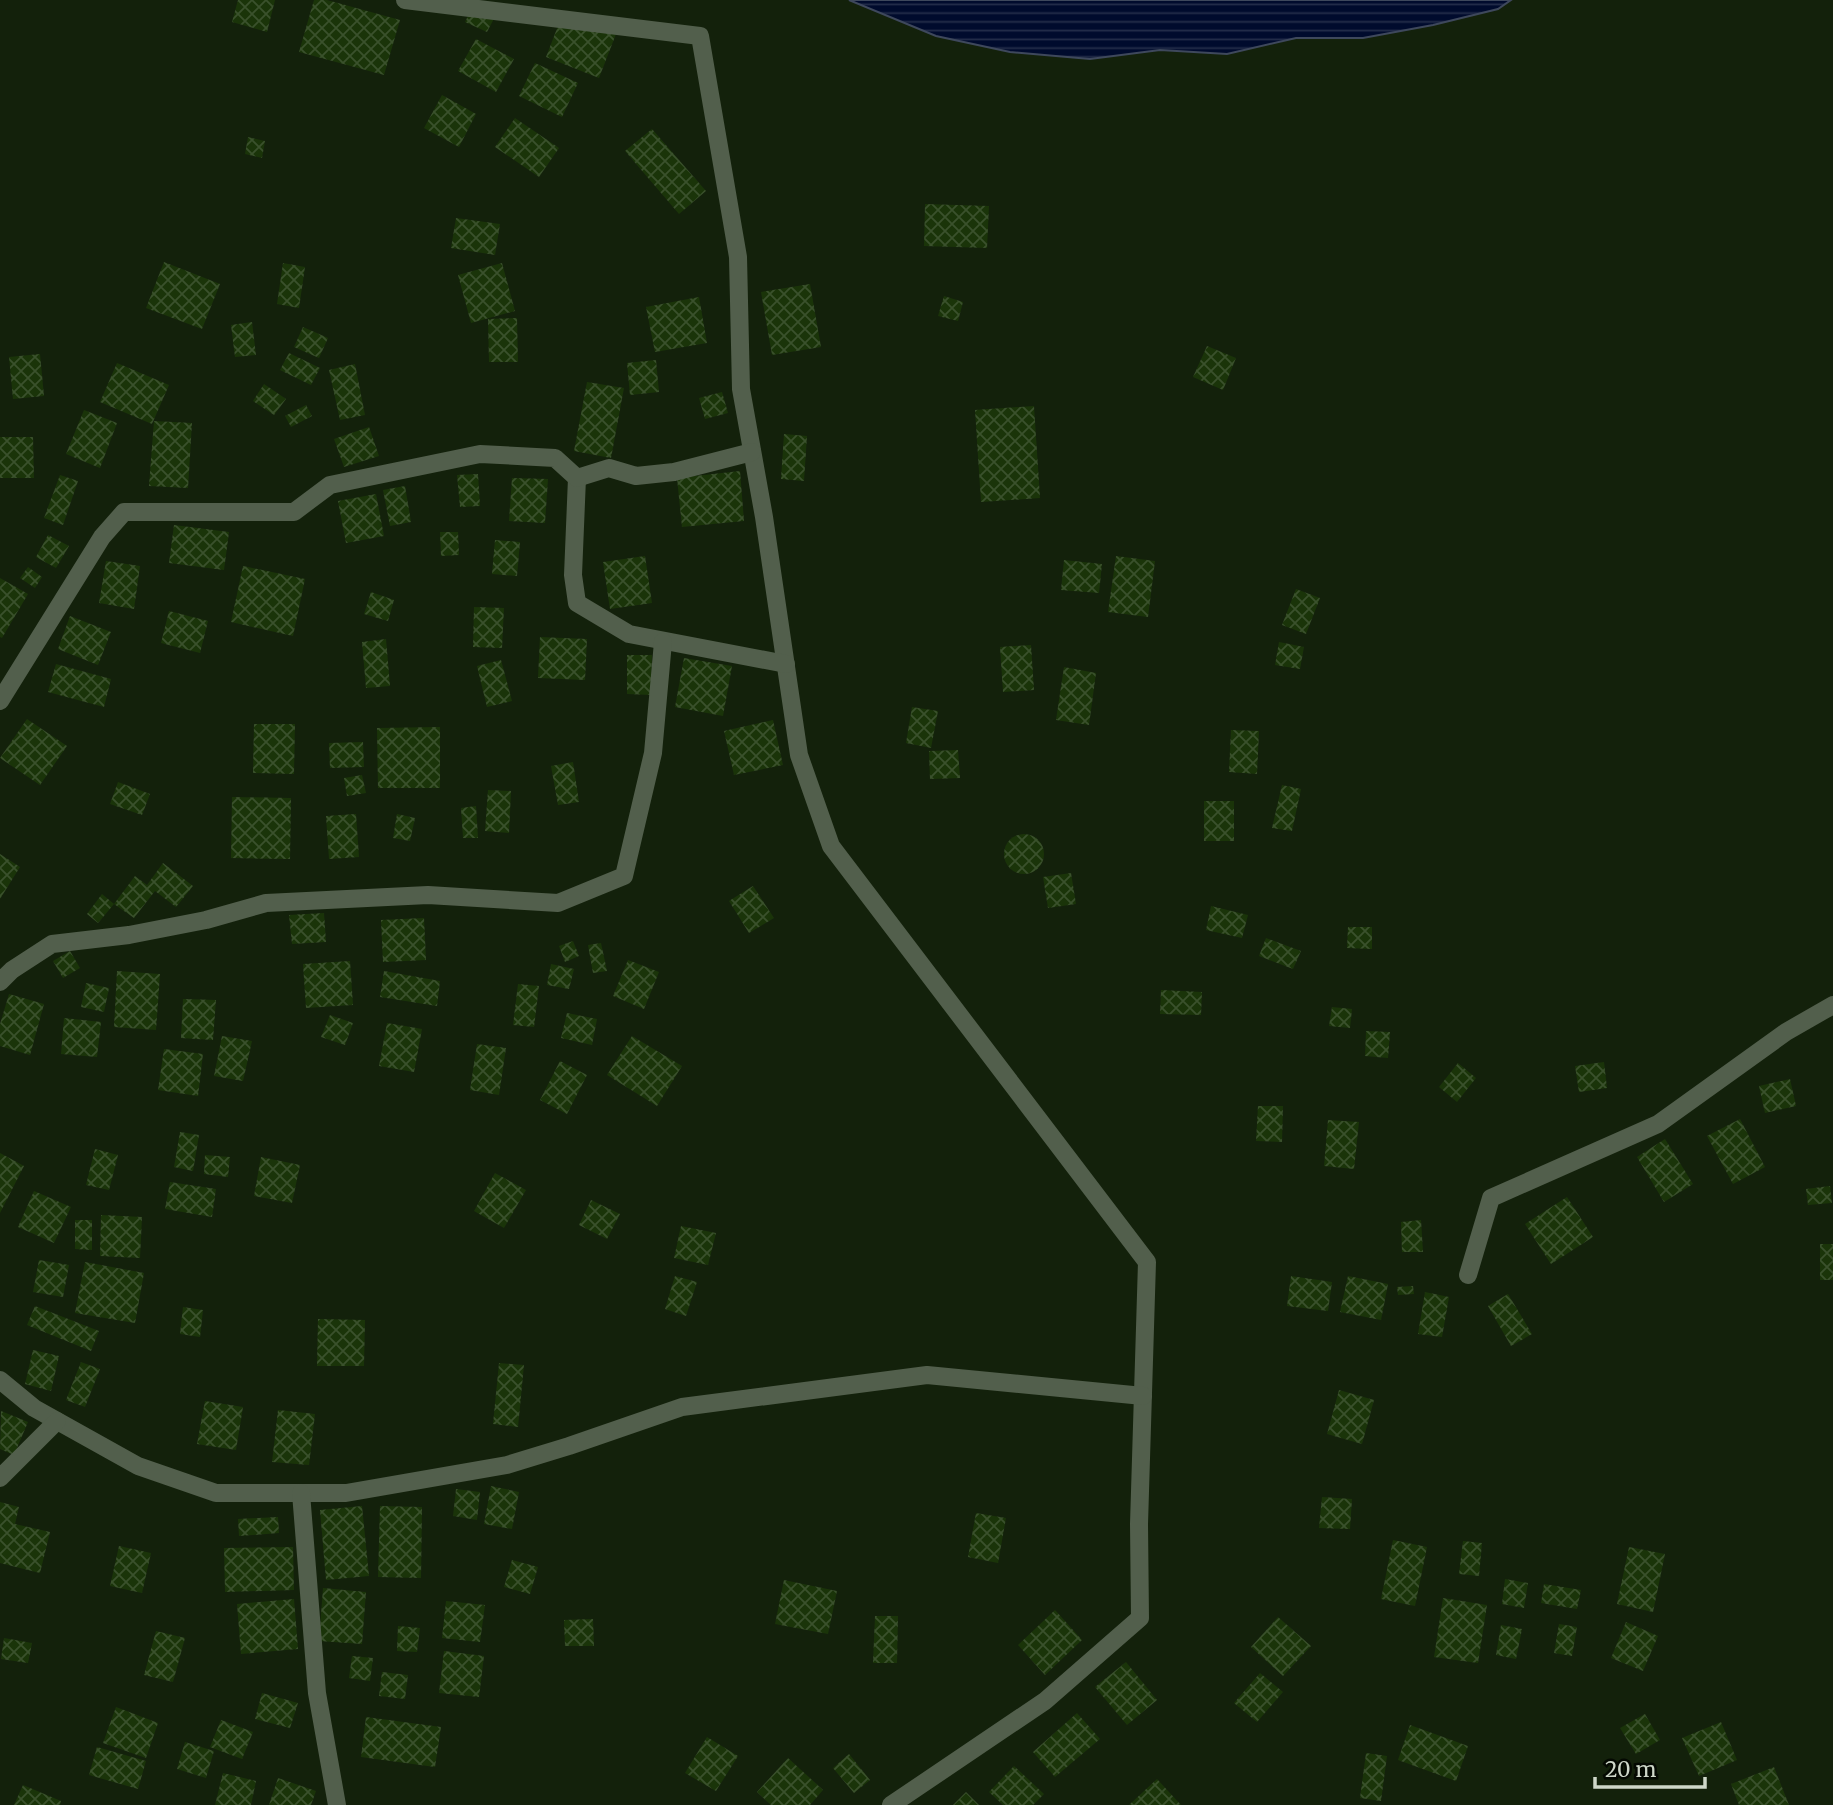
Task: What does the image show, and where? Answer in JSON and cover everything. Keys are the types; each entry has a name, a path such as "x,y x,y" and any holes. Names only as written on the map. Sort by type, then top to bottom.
{"street":[{"path":"405,0 700,36 738,257 741,390 799,755 831,846 1147,1262 1139,1524 1140,1618 1045,1701 891,1805"},
{"path":"577,478 610,468 636,476 674,472 752,453"},
{"path":"0,701 102,537 124,512 294,512 330,485 480,454 555,458 577,478"},
{"path":"577,478 573,575 577,603 629,634 786,664"},
{"path":"0,982 12,970 52,944 129,935 206,920 266,903 428,895 558,903 624,876 653,753 663,642"},
{"path":"1468,1275 1491,1198 1658,1124 1786,1032 1833,1005"},
{"path":"0,1380 34,1408 138,1466 216,1493 346,1493 507,1465 682,1407 927,1375 1143,1396"},
{"path":"0,1478 57,1421"},
{"path":"300,1493 317,1693 337,1805"}],"water":[{"path":"849,0 1511,0 1498,9 1363,38 1296,38 1227,54 1160,50 1090,59 1010,52 936,36"}],"building":[{"path":"238,0 275,0 267,32 232,22"},
{"path":"314,0 327,0 400,20 384,75 299,52"},
{"path":"476,0 499,9 487,32 465,22"},
{"path":"563,13 616,34 599,78 546,57"},
{"path":"476,39 514,59 496,92 458,71"},
{"path":"535,63 578,83 562,117 519,96"},
{"path":"442,95 476,114 459,147 424,128"},
{"path":"515,118 559,148 539,177 495,147"},
{"path":"652,129 706,191 679,214 625,151"},
{"path":"248,137 265,141 262,158 245,154"},
{"path":"925,204 989,206 987,248 924,246"},
{"path":"456,218 500,224 495,255 451,248"},
{"path":"164,262 220,284 202,329 146,308"},
{"path":"283,263 305,267 299,308 277,304"},
{"path":"502,263 515,311 471,323 458,275"},
{"path":"810,284 821,347 772,355 761,292"},
{"path":"944,296 963,302 958,321 938,316"},
{"path":"699,297 707,343 655,352 646,307"},
{"path":"517,318 518,362 489,362 488,319"},
{"path":"252,322 256,355 235,357 231,325"},
{"path":"303,327 328,338 319,358 294,347"},
{"path":"1207,346 1236,358 1223,390 1193,377"},
{"path":"289,353 320,368 311,385 280,370"},
{"path":"40,354 44,396 13,399 9,357"},
{"path":"656,360 659,392 630,395 627,363"},
{"path":"117,363 169,385 152,424 100,402"},
{"path":"355,364 365,415 340,420 329,370"},
{"path":"587,382 624,388 611,458 574,451"},
{"path":"264,384 286,399 274,415 253,401"},
{"path":"722,392 728,413 705,419 699,398"},
{"path":"306,405 312,416 291,427 285,416"},
{"path":"1034,406 1040,498 981,502 975,410"},
{"path":"84,410 117,423 100,468 66,454"},
{"path":"154,421 192,423 188,488 149,486"},
{"path":"369,427 379,456 344,467 334,439"},
{"path":"784,434 807,436 804,481 781,479"},
{"path":"0,437 33,437 34,478 0,478"},
{"path":"740,471 744,521 682,527 677,478"},
{"path":"478,474 480,506 460,507 457,475"},
{"path":"60,475 78,481 63,525 44,518"},
{"path":"512,478 548,479 545,523 509,521"},
{"path":"405,486 411,522 390,526 383,490"},
{"path":"376,494 384,536 346,543 338,501"},
{"path":"174,525 229,532 224,570 169,563"},
{"path":"440,532 458,532 459,555 441,556"},
{"path":"48,535 69,546 56,568 36,557"},
{"path":"495,540 520,542 517,576 492,574"},
{"path":"645,556 652,603 610,609 603,562"},
{"path":"1116,556 1155,561 1148,617 1108,612"},
{"path":"1064,560 1102,564 1099,593 1061,590"},
{"path":"106,561 140,566 134,609 99,603"},
{"path":"243,566 305,579 293,636 231,622"},
{"path":"28,567 42,577 35,588 20,578"},
{"path":"0,578 28,594 2,638 0,637"},
{"path":"1296,589 1320,598 1306,634 1282,625"},
{"path":"371,592 394,600 388,621 364,614"},
{"path":"474,607 504,608 502,648 473,647"},
{"path":"169,611 208,621 200,653 161,643"},
{"path":"70,616 111,632 98,665 58,649"},
{"path":"540,637 587,639 585,680 538,678"},
{"path":"386,639 390,686 366,688 362,642"},
{"path":"1279,642 1304,647 1300,669 1275,665"},
{"path":"1031,645 1034,690 1003,692 1000,647"},
{"path":"627,655 652,655 651,695 627,694"},
{"path":"684,658 732,666 723,716 675,707"},
{"path":"501,660 512,701 487,707 477,666"},
{"path":"56,664 111,679 104,707 48,692"},
{"path":"1064,667 1096,673 1089,725 1056,720"},
{"path":"912,707 938,711 931,748 906,743"},
{"path":"27,719 67,746 40,785 0,758"},
{"path":"773,720 783,765 734,775 724,731"},
{"path":"254,724 295,724 294,774 253,773"},
{"path":"440,727 440,788 378,788 377,728"},
{"path":"1231,730 1259,731 1257,774 1229,772"},
{"path":"363,742 364,767 330,768 329,743"},
{"path":"958,750 960,778 930,779 929,751"},
{"path":"573,762 579,802 558,805 551,766"},
{"path":"362,775 366,793 347,796 344,778"},
{"path":"118,782 150,794 142,815 110,804"},
{"path":"1282,785 1301,789 1292,831 1272,828"},
{"path":"488,790 511,791 509,833 485,831"},
{"path":"232,797 291,798 290,859 231,858"},
{"path":"1204,801 1234,801 1234,841 1204,841"},
{"path":"476,806 478,838 463,838 461,808"},
{"path":"356,814 359,857 329,859 326,816"},
{"path":"397,814 415,818 410,841 393,838"},
{"path":"1024,834 1032,835 1038,840 1043,846 1043,862 1038,868 1032,873 1024,874 1016,873 1010,868 1005,862 1004,854 1005,846 1010,840 1016,835"},
{"path":"0,854 20,867 0,899"},
{"path":"163,863 193,886 176,907 155,891 134,918 114,904 135,876 147,885"},
{"path":"1071,873 1076,904 1048,908 1043,877"},
{"path":"753,886 774,918 749,933 729,901"},
{"path":"102,894 114,904 98,923 87,914"},
{"path":"1211,906 1248,915 1242,938 1206,930"},
{"path":"324,913 326,942 292,944 289,915"},
{"path":"424,918 426,960 383,962 381,920"},
{"path":"1348,927 1372,927 1372,949 1347,948"},
{"path":"1266,938 1301,951 1293,969 1259,956"},
{"path":"573,941 579,956 565,962 559,946"},
{"path":"601,943 607,971 593,973 588,945"},
{"path":"70,951 80,968 63,978 53,961"},
{"path":"628,960 659,972 644,1009 613,996"},
{"path":"350,961 353,1005 306,1008 303,964"},
{"path":"551,964 574,969 569,989 547,985"},
{"path":"117,971 160,974 156,1030 114,1027"},
{"path":"384,971 440,981 437,1006 380,997"},
{"path":"86,983 109,988 104,1012 81,1007"},
{"path":"518,984 539,986 534,1027 513,1025"},
{"path":"1161,990 1202,992 1201,1015 1160,1014"},
{"path":"9,994 44,1004 30,1055 0,1046 0,1024"},
{"path":"183,999 216,1000 213,1040 181,1038"},
{"path":"1332,1007 1352,1009 1350,1028 1329,1026"},
{"path":"567,1013 597,1019 592,1045 561,1038"},
{"path":"330,1015 353,1023 345,1045 321,1037"},
{"path":"64,1018 101,1022 97,1057 61,1054"},
{"path":"387,1023 422,1029 414,1072 379,1066"},
{"path":"1366,1031 1390,1032 1388,1058 1365,1056"},
{"path":"222,1036 252,1041 243,1081 214,1076"},
{"path":"632,1036 682,1066 657,1106 607,1075"},
{"path":"477,1044 506,1048 499,1095 470,1090"},
{"path":"164,1049 203,1054 198,1096 158,1090"},
{"path":"560,1061 587,1075 567,1114 540,1100"},
{"path":"1604,1062 1607,1088 1579,1092 1575,1066"},
{"path":"1458,1063 1476,1078 1457,1102 1439,1087"},
{"path":"1790,1079 1796,1106 1765,1113 1759,1086"},
{"path":"1258,1106 1283,1106 1282,1142 1256,1141"},
{"path":"1740,1119 1765,1167 1733,1184 1707,1136"},
{"path":"1328,1120 1359,1122 1354,1169 1324,1166"},
{"path":"180,1132 199,1135 193,1171 174,1167"},
{"path":"1665,1139 1693,1184 1664,1202 1637,1157"},
{"path":"95,1149 118,1155 109,1190 86,1185"},
{"path":"0,1153 24,1166 0,1213"},
{"path":"205,1155 230,1157 228,1177 204,1174"},
{"path":"261,1157 300,1165 292,1203 254,1196"},
{"path":"495,1173 526,1190 504,1228 474,1211"},
{"path":"170,1182 216,1189 212,1217 165,1209"},
{"path":"1830,1186 1832,1203 1808,1205 1806,1189"},
{"path":"34,1191 71,1207 54,1243 18,1227"},
{"path":"1567,1197 1593,1237 1551,1264 1525,1224"},
{"path":"591,1200 620,1214 607,1239 579,1225"},
{"path":"101,1215 142,1217 140,1258 100,1256"},
{"path":"75,1220 92,1220 92,1250 75,1249"},
{"path":"1421,1220 1423,1252 1402,1252 1401,1222"},
{"path":"681,1226 716,1233 708,1265 674,1258"},
{"path":"1820,1244 1833,1244 1833,1280 1820,1280"},
{"path":"39,1260 69,1265 63,1297 33,1292"},
{"path":"85,1262 144,1273 135,1323 75,1313"},
{"path":"675,1276 697,1282 686,1316 665,1309"},
{"path":"1291,1276 1332,1282 1328,1311 1287,1306"},
{"path":"1348,1276 1388,1284 1381,1320 1340,1312"},
{"path":"1413,1286 1414,1294 1398,1295 1397,1287"},
{"path":"1425,1292 1449,1297 1442,1337 1418,1334"},
{"path":"1508,1294 1532,1334 1511,1346 1488,1306"},
{"path":"35,1306 99,1331 91,1351 27,1325"},
{"path":"183,1307 203,1310 200,1337 180,1334"},
{"path":"318,1319 365,1320 364,1366 317,1366"},
{"path":"33,1350 59,1356 51,1391 25,1384"},
{"path":"81,1362 100,1369 85,1407 66,1400"},
{"path":"499,1363 524,1365 518,1427 493,1424"},
{"path":"1339,1390 1374,1400 1362,1444 1327,1434"},
{"path":"205,1401 243,1407 236,1450 197,1444"},
{"path":"278,1410 315,1414 309,1465 272,1462"},
{"path":"1,1411 28,1422 14,1455 0,1449"},
{"path":"491,1486 519,1492 512,1529 484,1524"},
{"path":"456,1489 480,1492 477,1520 453,1516"},
{"path":"1322,1497 1352,1499 1350,1529 1319,1528"},
{"path":"0,1502 19,1507 15,1524 50,1532 40,1573 0,1563"},
{"path":"362,1506 369,1576 326,1580 320,1510"},
{"path":"380,1506 422,1507 421,1578 378,1577"},
{"path":"976,1513 1006,1518 998,1563 968,1557"},
{"path":"278,1517 279,1533 239,1536 238,1519"},
{"path":"1393,1540 1427,1547 1415,1606 1381,1599"},
{"path":"1463,1541 1482,1543 1479,1576 1459,1574"},
{"path":"119,1546 151,1553 142,1593 110,1586"},
{"path":"293,1547 294,1590 225,1592 224,1548"},
{"path":"1629,1547 1665,1554 1653,1612 1617,1604"},
{"path":"512,1560 538,1567 530,1594 504,1587"},
{"path":"1505,1579 1528,1583 1524,1608 1502,1604"},
{"path":"784,1580 837,1591 828,1634 775,1624"},
{"path":"1544,1584 1581,1590 1577,1609 1541,1603"},
{"path":"323,1588 366,1592 362,1644 319,1641"},
{"path":"1443,1598 1487,1605 1478,1663 1434,1657"},
{"path":"294,1599 298,1649 241,1654 237,1604"},
{"path":"446,1601 485,1605 480,1642 442,1638"},
{"path":"1055,1610 1082,1640 1045,1675 1018,1645"},
{"path":"875,1616 898,1616 897,1663 873,1663"},
{"path":"1278,1617 1311,1646 1283,1676 1251,1647"},
{"path":"593,1619 594,1646 565,1646 564,1620"},
{"path":"1626,1622 1658,1636 1643,1671 1611,1658"},
{"path":"1559,1624 1577,1627 1572,1656 1554,1653"},
{"path":"1501,1625 1522,1629 1516,1659 1496,1655"},
{"path":"398,1626 420,1628 417,1652 397,1651"},
{"path":"156,1631 185,1638 173,1682 144,1675"},
{"path":"4,1638 32,1643 28,1663 1,1659"},
{"path":"444,1651 484,1656 479,1697 439,1693"},
{"path":"352,1656 373,1658 370,1681 349,1678"},
{"path":"1126,1662 1157,1700 1127,1725 1095,1687"},
{"path":"382,1672 408,1675 405,1699 379,1696"},
{"path":"1260,1673 1283,1692 1257,1722 1234,1703"},
{"path":"262,1693 298,1703 290,1728 255,1719"},
{"path":"116,1707 158,1723 146,1758 103,1743"},
{"path":"1077,1713 1100,1739 1055,1777 1033,1752"},
{"path":"1645,1714 1660,1740 1636,1754 1620,1728"},
{"path":"366,1717 441,1727 435,1767 361,1757"},
{"path":"221,1720 253,1732 242,1759 210,1747"},
{"path":"1721,1722 1737,1760 1699,1776 1682,1738"},
{"path":"1410,1725 1468,1746 1456,1781 1398,1760"},
{"path":"707,1737 738,1756 716,1791 685,1773"},
{"path":"185,1742 214,1751 206,1778 177,1769"},
{"path":"97,1747 146,1761 138,1789 89,1775"},
{"path":"1366,1753 1387,1756 1381,1801 1360,1798"},
{"path":"849,1754 870,1780 854,1793 833,1768"},
{"path":"788,1758 823,1790 810,1805 771,1805 757,1792"},
{"path":"1014,1766 1044,1794 1033,1805 1003,1805 989,1792"},
{"path":"1774,1767 1789,1805 1739,1805 1731,1784"},
{"path":"223,1773 256,1781 251,1805 215,1805"},
{"path":"278,1778 316,1791 311,1805 269,1805"},
{"path":"1157,1779 1181,1805 1129,1805"},
{"path":"23,1785 61,1801 60,1805 14,1805"},
{"path":"966,1792 979,1805 953,1805"}]}
